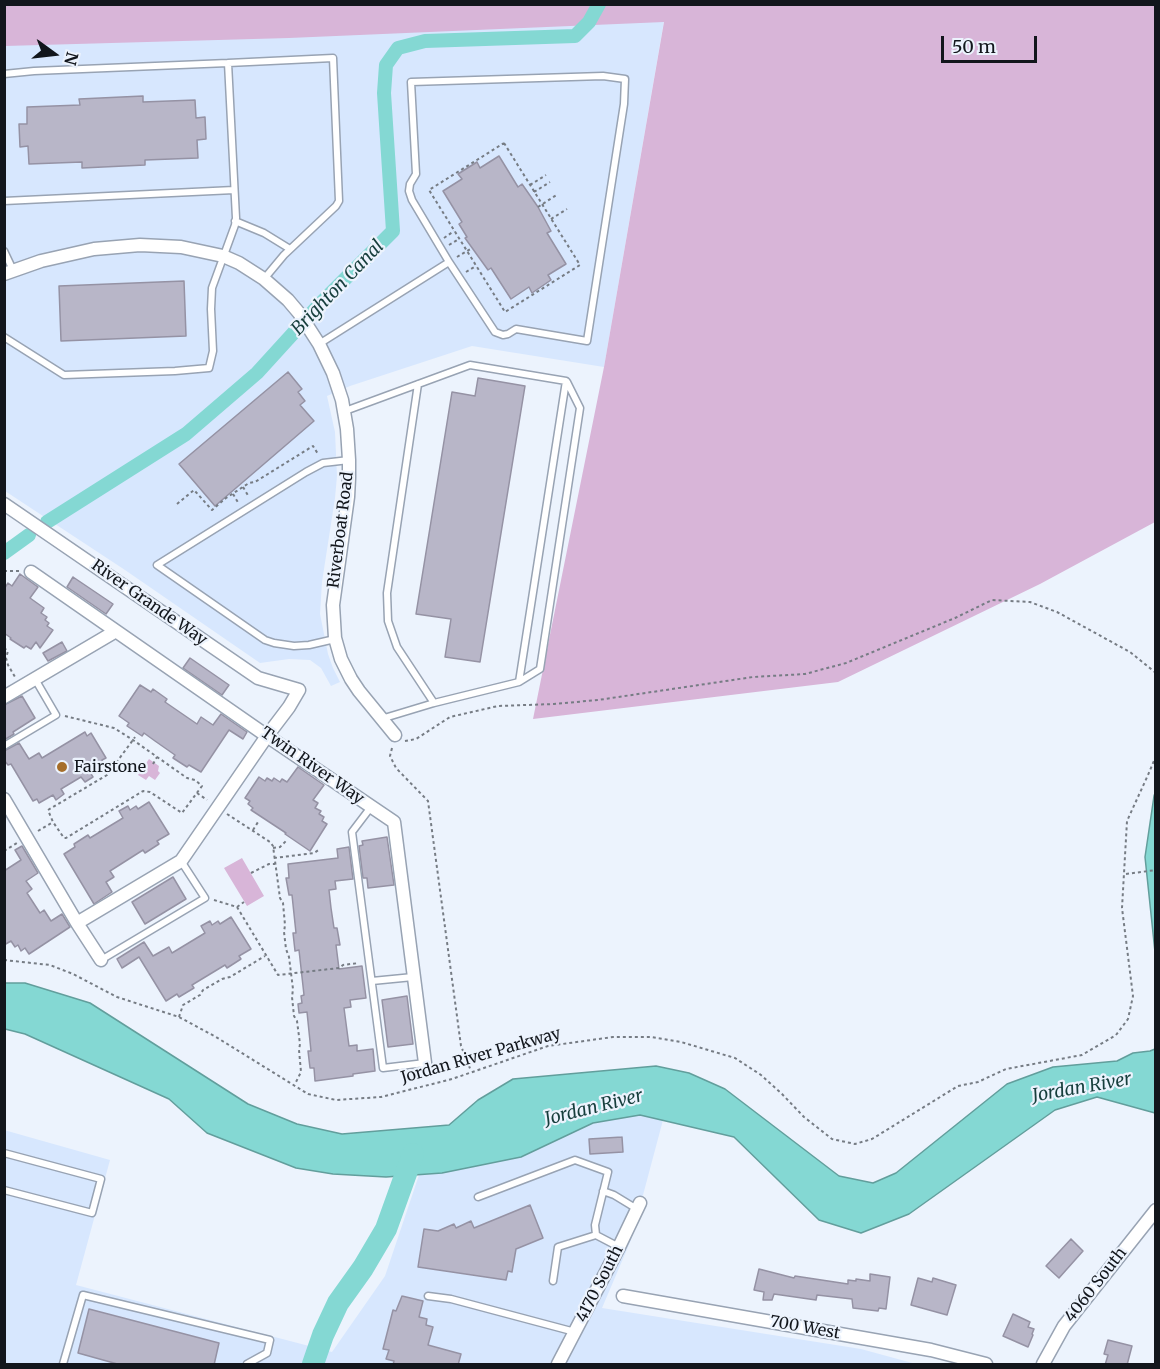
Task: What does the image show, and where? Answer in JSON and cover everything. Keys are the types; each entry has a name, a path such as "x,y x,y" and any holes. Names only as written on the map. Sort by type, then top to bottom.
{"street":[{"name":"Riverboat Road","path":"9,272 70,254 117,246 181,247 223,256 239,263 264,279 299,313 319,344 333,373 342,400 347,429 348,497 333,605 335,638 341,659 351,679 395,735"},
{"name":"River Grande Way","path":"4,504 258,678 299,690 267,736"},
{"name":"Twin River Way","path":"31,572 394,822 425,1063"},
{"path":"4,697 116,631"},
{"path":"77,923 181,861 267,736"},
{"path":"4,799 101,960"},
{"name":"4170 South","path":"558,1365 639,1207"},
{"name":"4060 South","path":"1043,1365 1064,1326 1155,1210"},
{"name":"700 West","path":"623,1296 931,1350 986,1365"}],"lane":[{"path":"4,74 45,70 333,58 339,201 290,249 264,279"},
{"path":"4,337 64,375 209,368 213,351 212,288 236,221 228,63"},
{"path":"603,76 625,79 624,104 587,341 516,329 503,335 495,332 449,262 412,200 409,191 416,174 411,82 603,76"},
{"path":"4,201 234,190"},
{"path":"236,221 264,233 290,249"},
{"path":"4,251 9,272"},
{"path":"319,344 449,262"},
{"path":"344,412 470,365 566,381"},
{"path":"519,682 566,381"},
{"path":"381,718 519,682 540,669 580,408 566,381"},
{"path":"418,384 387,593 388,621 397,647 434,703"},
{"path":"335,638 309,645 294,646 265,640 157,565 306,472 324,463 349,460"},
{"path":"4,746 56,715 35,679"},
{"path":"371,807 352,832 383,1068 425,1063"},
{"path":"101,960 206,898 181,861"},
{"path":"372,981 413,977"},
{"path":"4,1153 101,1179 92,1213 4,1190"},
{"path":"478,1197 575,1160 608,1172 595,1225 597,1235"},
{"path":"603,1191 639,1207"},
{"path":"553,1281 558,1247 597,1235 619,1247"},
{"path":"63,1365 82,1295 270,1340 267,1353 247,1365"},
{"path":"428,1296 451,1299 575,1332"}],"path":[{"path":"504,143 534,192 580,265 505,312 429,190 504,143"},
{"path":"530,185 546,174"},
{"path":"534,192 550,182"},
{"path":"538,207 558,194"},
{"path":"551,219 567,209"},
{"path":"449,262 472,248"},
{"path":"177,504 194,490 212,510 249,483 255,482 313,446 319,455 326,453"},
{"path":"4,571 31,572"},
{"path":"471,1072 461,1046 428,801 396,768 390,756 395,735 405,741 416,739 450,717 498,706 598,700 753,677 805,674 846,663 955,618 992,600 1030,602 1057,612 1130,652 1155,673"},
{"path":"10,647 6,650 6,658 21,687"},
{"path":"56,715 114,728 134,739 187,778 201,784 202,787 182,813 145,791 66,838 62,836 48,810 90,782 107,775 134,739"},
{"name":"Jordan River Parkway","path":"4,960 50,965 117,997 179,1017 295,1084 308,1094 336,1100 381,1097 452,1079 548,1046 613,1037 651,1037 681,1042 735,1058 761,1075 804,1117 832,1139 855,1144 872,1139 958,1086 978,1082 1006,1069 1082,1055 1116,1035 1128,1019 1133,996 1122,908 1127,821 1155,756"},
{"path":"153,764 157,757"},
{"path":"197,793 270,842 273,848 281,891 280,898 283,903 286,949 289,957 292,997 296,1009 294,1016 297,1021 300,1044 301,1072 295,1084"},
{"path":"253,830 258,822"},
{"path":"79,830 82,834"},
{"path":"273,848 280,847 286,841"},
{"path":"274,858 314,853 320,849"},
{"path":"251,873 269,864 275,864"},
{"path":"1125,874 1155,870"},
{"path":"206,898 237,907 278,975 369,962"},
{"path":"237,907 244,903"},
{"path":"285,939 289,938"},
{"path":"179,1017 183,1005 200,995 203,990 266,955"},
{"path":"300,1057 304,1056"}],"shaded area":[{"path":"4,5 1155,5 1155,522 1040,584 838,682 533,719 604,367 664,22 289,38 5,46"},
{"path":"664,21 604,367 472,346 350,386 327,396 335,432 337,476 322,582 320,614 328,654 340,682 331,686 321,668 310,660 289,659 260,663 5,491 4,45"},
{"path":"149,759 159,766 160,773 155,780 149,776 146,780 138,775"},
{"path":"242,858 264,896 247,906 224,868"},
{"path":"640,1115 663,1120 631,1240 602,1308 861,1349 916,1364 5,1364 4,1130 110,1160 76,1285 332,1352 385,1276 419,1175 442,1173 521,1157 593,1123"}],"water":[{"path":"1155,793 1155,952 1145,857"},
{"name":"Jordan River","path":"5,983 25,983 90,1003 248,1104 297,1124 342,1134 449,1125 478,1100 513,1079 656,1066 689,1073 725,1089 839,1176 873,1183 896,1173 1007,1084 1053,1067 1117,1061 1133,1053 1155,1049 1155,1113 1097,1097 1055,1110 909,1214 861,1233 819,1220 734,1137 640,1115 593,1123 521,1157 442,1173 386,1177 333,1174 296,1168 207,1133 169,1099 25,1034 5,1029"}],"building":[{"path":"143,96 143,102 195,100 196,118 205,117 206,139 197,140 198,158 145,160 145,165 82,168 82,162 29,164 28,146 20,147 19,124 27,124 27,107 80,105 79,99"},
{"path":"499,156 518,187 522,184 538,207 551,231 547,233 566,264 548,275 551,280 532,293 529,287 511,299 491,268 488,270 465,238 467,237 459,224 462,222 443,191 462,179 458,174 477,162 480,168"},
{"path":"184,281 186,336 61,341 59,286"},
{"path":"288,372 302,389 298,392 305,401 300,405 314,421 215,506 179,464"},
{"path":"478,378 525,386 480,662 445,657 451,619 416,614 452,392 475,396"},
{"path":"20,574 38,587 30,598 44,608 41,613 47,617 45,620 49,623 47,626 53,630 40,648 36,642 31,649 26,646 24,648 4,633 4,589 8,583 12,586"},
{"path":"73,577 113,604 106,614 67,587"},
{"path":"62,642 67,651 48,661 43,653"},
{"path":"190,658 229,685 222,695 183,668"},
{"path":"140,685 151,692 153,689 167,699 165,702 197,724 201,717 213,725 221,714 247,732 243,739 229,730 201,772 189,765 187,767 173,758 175,755 144,733 142,736 127,726 129,723 119,716"},
{"path":"22,696 35,718 4,740 4,705"},
{"name":"Fairstone","path":"85,732 87,736 91,733 106,758 102,760 104,764 90,772 93,777 85,782 81,777 61,789 64,794 56,800 53,795 39,803 37,799 33,801 11,764 8,765 4,760 4,751 19,743 29,759 39,753 42,758"},
{"path":"298,767 324,785 313,800 318,803 315,808 321,811 319,814 324,817 322,821 327,824 310,851 251,810 253,808 248,804 250,801 245,798 259,777 265,781 267,778 272,781 274,778 280,782 282,779 287,782"},
{"path":"149,802 169,834 157,841 159,844 145,853 143,850 110,871 114,877 106,882 112,892 94,904 64,854 88,835 90,838 123,818 119,811 128,806 130,810 136,806 138,809"},
{"path":"387,837 394,885 368,888 367,878 363,878 359,846 363,845 362,841"},
{"path":"22,846 38,873 26,881 32,889 27,893 40,913 44,910 51,921 62,914 70,927 29,954 25,948 21,951 18,945 15,947 11,941 4,945 4,871 21,860 15,850"},
{"path":"349,847 353,879 335,881 336,889 329,890 331,908 334,928 337,928 340,945 336,945 339,969 362,966 366,998 350,1000 351,1007 344,1008 349,1046 357,1045 357,1051 373,1049 375,1071 315,1081 314,1068 310,1068 308,1051 311,1051 307,1012 299,1013 298,1004 302,1003 301,996 304,995 299,950 295,951 293,933 296,933 292,895 289,895 286,878 289,878 288,864 338,858 337,849"},
{"path":"173,877 186,899 145,924 132,902"},
{"path":"231,917 251,949 239,956 241,959 227,968 225,965 192,985 194,988 179,997 177,994 166,1001 139,957 122,968 117,959 144,942 153,956 169,947 172,953 205,933 201,926 210,921 212,925 218,921 220,924"},
{"path":"407,996 413,1044 388,1047 382,1000"},
{"path":"622,1137 623,1152 590,1154 589,1139"},
{"path":"530,1205 543,1238 516,1249 512,1272 508,1271 506,1280 418,1267 424,1229 438,1231 454,1224 456,1228 471,1221 474,1228"},
{"path":"1071,1239 1083,1251 1059,1278 1046,1266"},
{"path":"759,1269 794,1278 795,1276 848,1284 848,1280 870,1281 870,1274 890,1277 886,1309 879,1308 878,1311 853,1308 852,1299 817,1295 816,1300 774,1294 772,1300 763,1300 764,1292 754,1290"},
{"path":"918,1278 932,1282 933,1278 956,1285 947,1315 911,1305"},
{"path":"402,1296 423,1301 419,1317 427,1319 426,1325 433,1327 428,1345 461,1354 458,1365 393,1365 394,1361 386,1359 389,1350 383,1349 393,1310 396,1311"},
{"path":"89,1309 219,1343 214,1365 121,1365 78,1353"},
{"path":"1013,1314 1030,1322 1028,1327 1034,1329 1028,1347 1003,1336"},
{"path":"1108,1340 1132,1346 1127,1365 1105,1365 1108,1355 1104,1354"}],"waterway":[{"name":"Brighton Canal","path":"47,522 186,434 257,373 318,306 393,231 384,93 386,65 398,48 425,41 575,36 589,22 599,4"},
{"name":"Brighton Canal","path":"4,553 29,535"},
{"path":"313,1364 338,1303 363,1268 386,1229 413,1154"}],"place":[{"name":"Fairstone","path":"62,767"}]}
